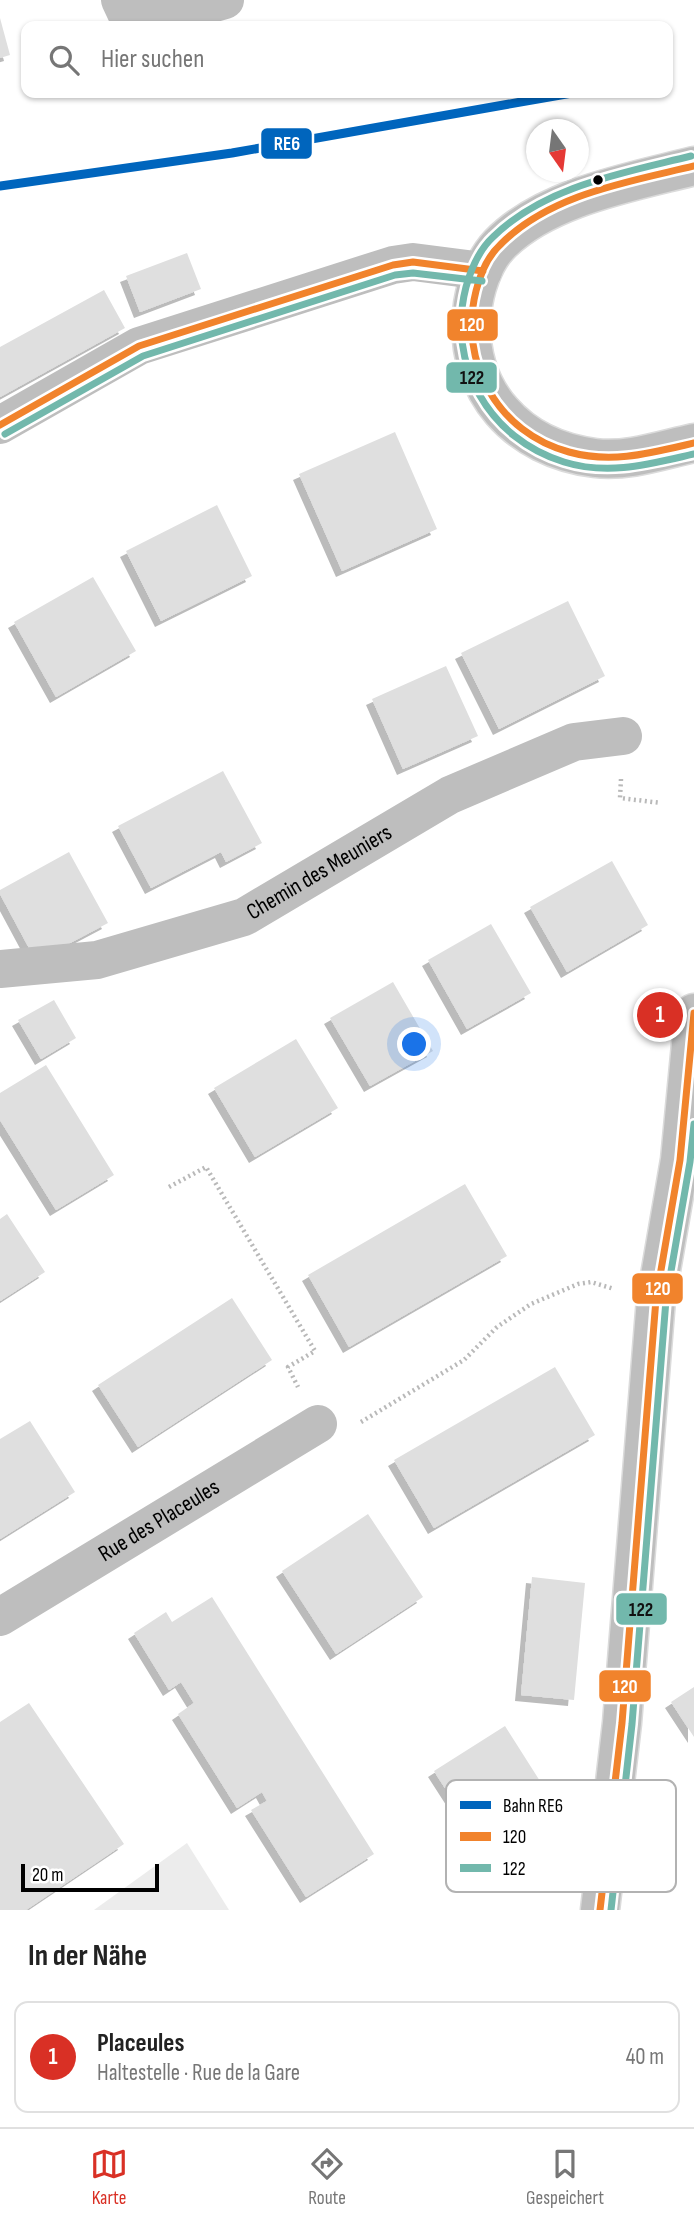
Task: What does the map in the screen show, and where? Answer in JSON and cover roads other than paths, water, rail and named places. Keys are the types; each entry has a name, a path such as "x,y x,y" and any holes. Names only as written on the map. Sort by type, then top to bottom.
{"street":[{"path":"124,8 166,17 225,0"},
{"path":"694,166 564,203 519,227 498,246 483,271 474,297 471,329 474,356 482,384 512,423 537,440 594,458 638,456 694,443"},
{"path":"0,425 139,346 203,325 393,265 413,262 483,271"},
{"name":"Chemin des Meuniers","path":"0,969 97,960 244,917 450,795 574,742 623,736"},
{"path":"615,1780 656,1299 680,1160 694,1013"},
{"name":"Rue des Placeules","path":"0,1617 318,1424"},
{"path":"600,1910 602,1892"}],"rail line":[{"name":"RE6","path":"0,186 232,153 544,98"}],"place":[{"name":"Placeules","path":"660,1015"}]}
